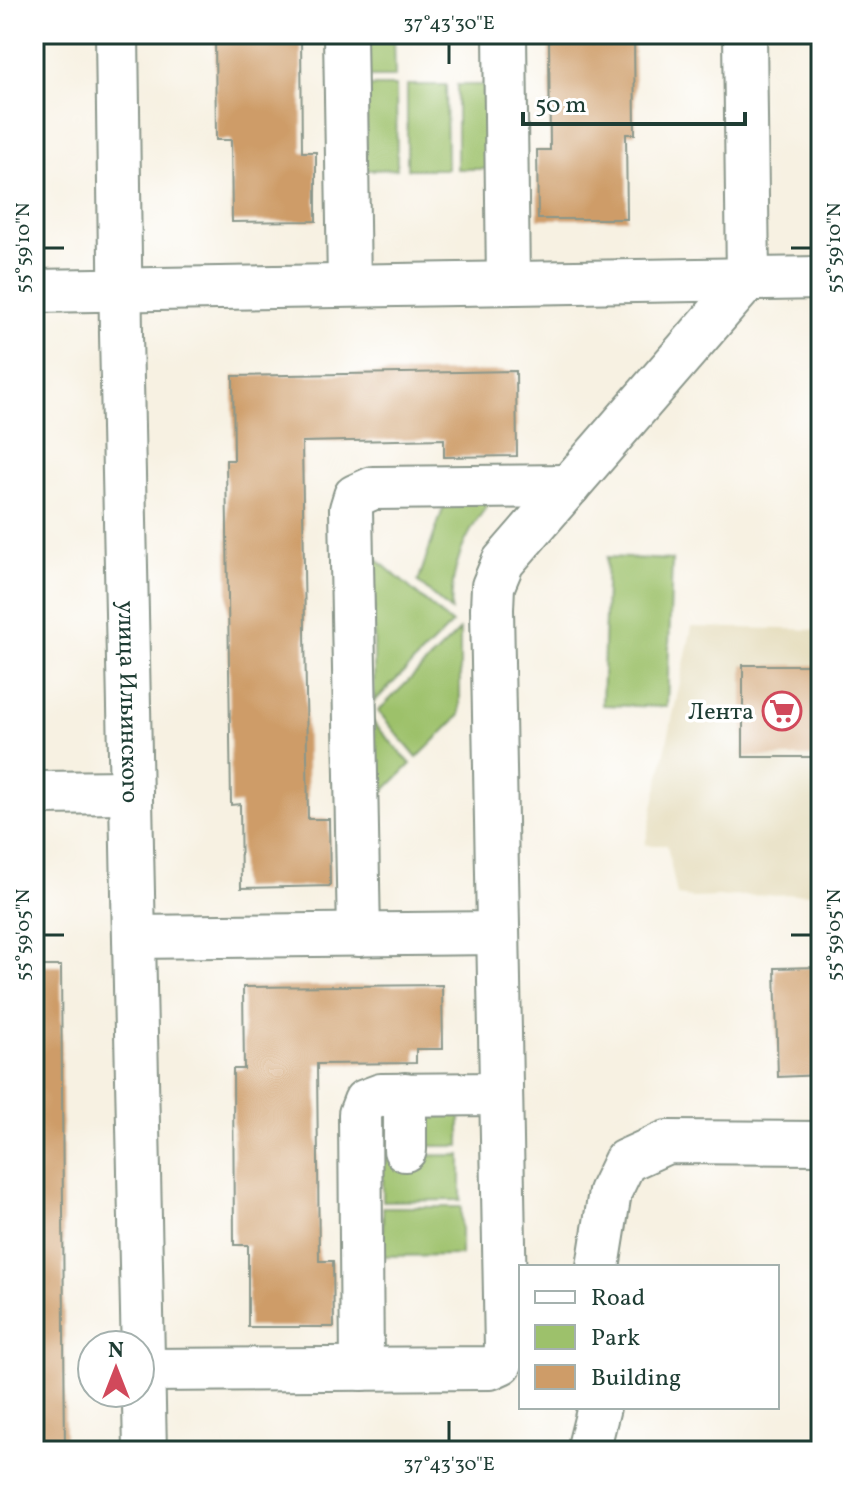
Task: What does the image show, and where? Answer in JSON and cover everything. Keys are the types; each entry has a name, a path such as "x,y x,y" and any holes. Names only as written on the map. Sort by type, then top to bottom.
{"street":[{"name":"улица Ильинского","path":"117,34 142,1329"},
{"path":"345,34 349,285"},
{"path":"505,34 508,283"},
{"path":"156,1370 490,1368 501,1363 506,1350 493,586 503,562 748,279 745,34"},
{"path":"34,291 821,278"},
{"path":"359,935 351,509 355,496 373,488 569,486"},
{"path":"34,793 131,792"},
{"path":"134,937 498,933"},
{"path":"405,1094 405,1150"},
{"path":"362,1369 360,1114 365,1101 381,1095 501,1094"},
{"path":"598,1265 610,1192 625,1161 667,1142 821,1143"},
{"name":"улица Ильинского","path":"144,1409 145,1451"},
{"path":"588,1451 598,1409"}],"shaded area":[{"path":"692,627 821,630 821,893 677,896 667,845 645,845"}],"green space":[{"path":"367,34 394,34 395,77 367,77"},
{"path":"407,85 446,85 447,169 407,169"},
{"path":"457,85 487,85 488,169 457,169"},
{"path":"366,86 396,86 397,169 366,170"},
{"path":"490,502 460,553 453,580 451,611 418,582 445,503"},
{"path":"374,557 452,624 374,702"},
{"path":"607,557 672,560 667,707 602,705"},
{"path":"460,630 460,715 417,758 378,711"},
{"path":"370,719 411,764 370,805"},
{"path":"409,1115 460,1115 460,1146 409,1146"},
{"path":"461,1155 461,1200 383,1201 383,1156"},
{"path":"383,1207 461,1207 461,1255 383,1256"}],"building":[{"path":"215,34 301,34 302,152 316,152 316,221 232,222 231,140 216,140"},
{"path":"549,34 634,34 635,134 626,134 627,219 538,219 537,150 550,150"},
{"path":"516,371 517,456 444,457 444,439 302,442 308,819 329,819 330,886 241,888 240,804 231,805 226,460 234,460 233,376"},
{"name":"Лента","path":"743,665 821,665 821,757 743,757"},
{"path":"34,966 61,966 65,1451 34,1451"},
{"path":"821,967 821,1075 778,1077 775,968"},
{"path":"442,985 443,1049 416,1049 416,1063 317,1064 319,1261 333,1261 334,1327 248,1327 248,1245 234,1245 233,1069 244,1069 243,987"}],"place":[{"name":"Лента","path":"782,711"}]}
